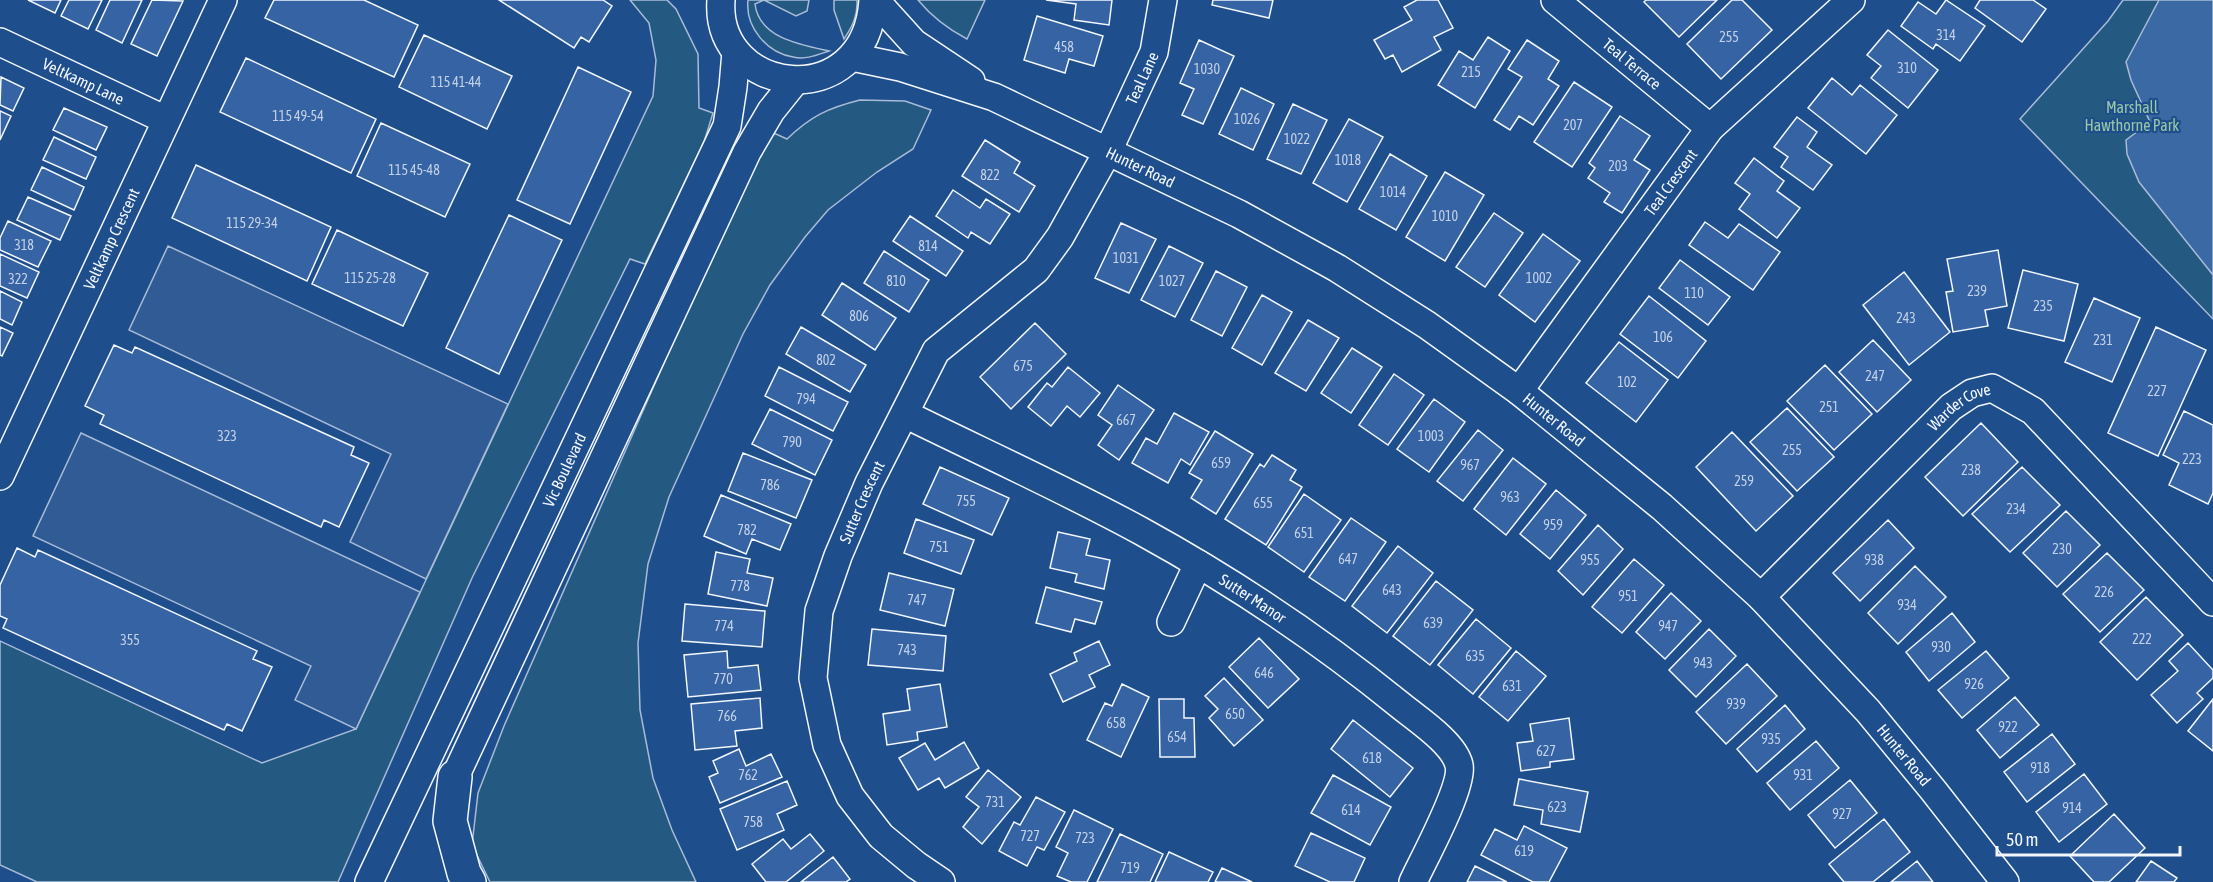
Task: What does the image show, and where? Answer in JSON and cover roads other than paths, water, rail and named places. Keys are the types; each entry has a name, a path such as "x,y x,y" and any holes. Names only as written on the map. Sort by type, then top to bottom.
{"highway":[{"path":"455,777 450,821 464,873 469,882"}],"street":[{"name":"Veltkamp Crescent","path":"0,476 223,0"},
{"path":"716,3 725,32 736,52 753,67 773,77 795,81 816,78 836,70 852,57 865,39 872,19 874,0"},
{"name":"Hunter Road","path":"874,0 914,43 994,97"},
{"name":"Teal Lane","path":"1108,151 1154,52 1164,0"},
{"name":"Teal Terrace","path":"1555,0 1710,128"},
{"name":"Teal Crescent","path":"1519,392 1710,128 1851,0"},
{"name":"Veltkamp Lane","path":"0,42 166,120"},
{"name":"Vic Boulevard","path":"369,882 727,126 734,87 736,52"},
{"name":"Hunter Road","path":"852,57 900,67 994,97 1239,214 1337,268 1427,325 1519,392 1662,507 1761,597 1868,711 2006,882"},
{"name":"Vic Boulevard","path":"455,777 747,152 771,111 795,81"},
{"name":"Sutter Crescent","path":"941,882 881,836 850,796 827,745 813,678 819,610 869,483 936,351 1036,270 1060,237 1108,151"},
{"name":"Warder Cove","path":"1761,597 1951,407 1972,393 1992,387 2033,411 2213,602"},
{"name":"Sutter Manor","path":"905,414 1140,530 1198,564 1283,617 1358,671 1451,748 1460,766 1455,792 1413,882"},
{"path":"1171,622 1198,564"}],"park label":[{"name":"Marshall Hawthorne Park","path":"2132,116"}]}
